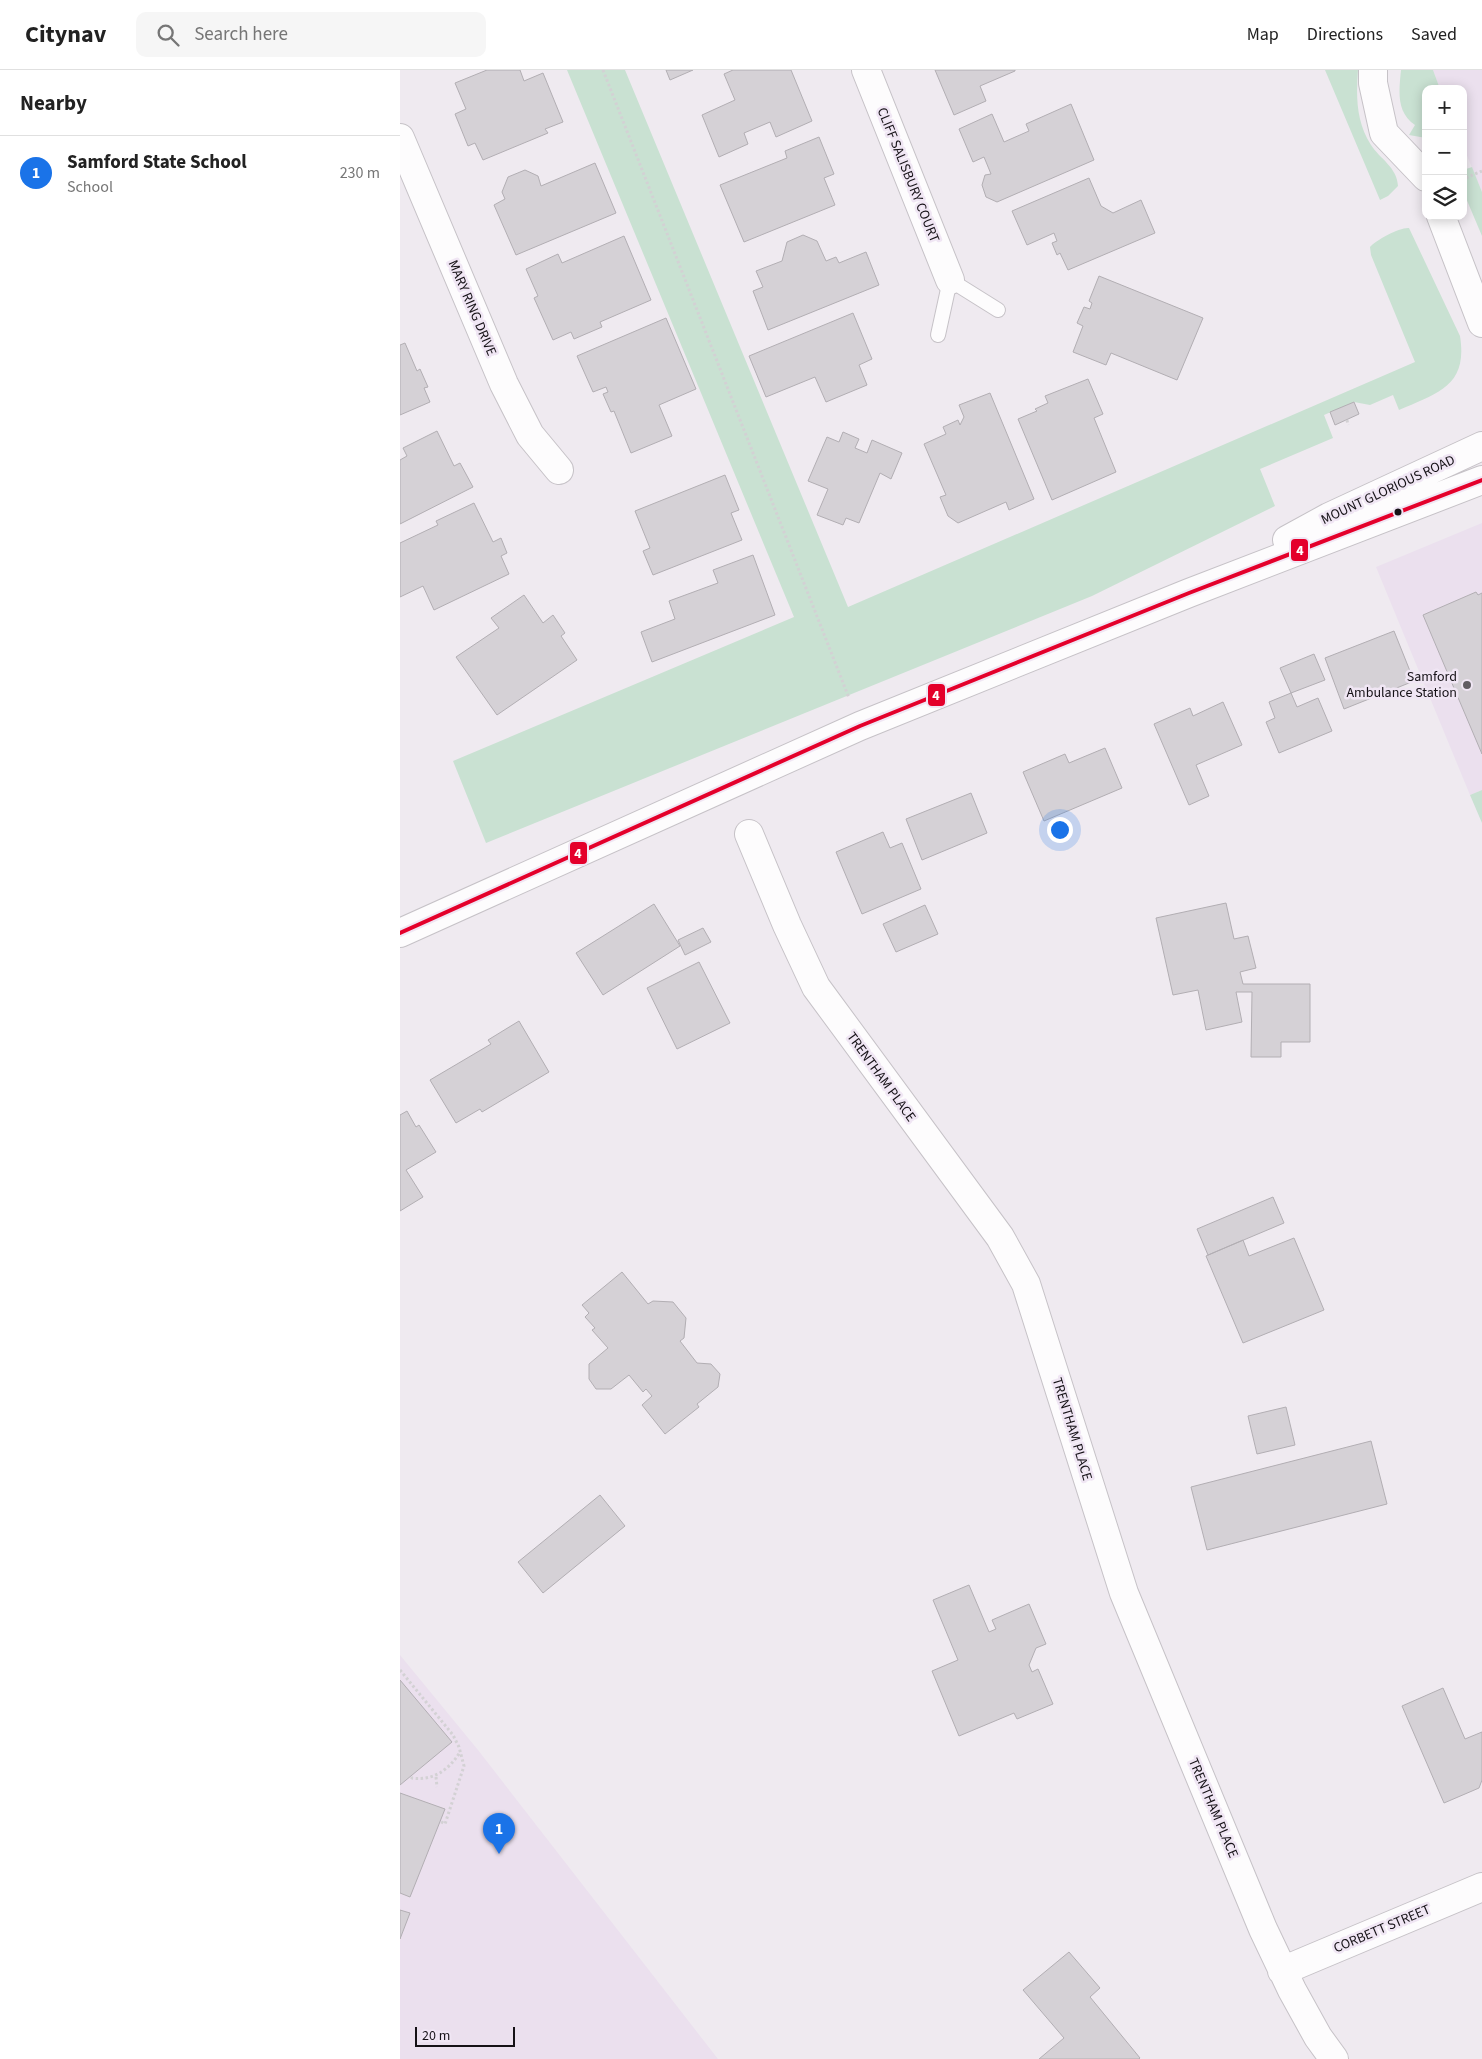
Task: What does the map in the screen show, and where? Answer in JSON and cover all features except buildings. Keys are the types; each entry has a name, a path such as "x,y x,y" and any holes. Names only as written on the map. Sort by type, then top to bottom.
{"street":[{"name":"CLIFF SALISBURY COURT","path":"866,70 950,280"},
{"path":"1373,70 1373,83 1384,133 1424,175"},
{"name":"MARY RING DRIVE","path":"400,138 504,384 530,435 559,470"},
{"path":"1443,220 1482,323"},
{"name":"MOUNT GLORIOUS ROAD","path":"1189,593 1329,516 1482,446"},
{"name":"MOUNT GLORIOUS ROAD","path":"400,933 860,726 1189,593 1482,480"},
{"name":"TRENTHAM PLACE","path":"749,834 787,925 816,987 1000,1238 1026,1284 1124,1593 1282,1971 1318,2037 1334,2059"},
{"name":"CORBETT STREET","path":"1282,1971 1482,1887"}],"lane":[{"path":"938,335 950,280 998,310"}],"path":[{"path":"603,70 860,726"},
{"path":"1467,178 1482,171"},
{"path":"1347,420 1348,425"},
{"path":"400,1670 453,1735 464,1766 445,1824 440,1822"},
{"path":"411,1776 412,1778 422,1779 436,1776 454,1761 460,1751"},
{"path":"436,1776 437,1787"}],"shaded area":[{"path":"1433,70 1482,70 1482,192 1467,156 1467,85 1439,85"},
{"path":"1482,523 1482,790 1470,795 1376,567"},
{"path":"400,1655 478,1750 718,2059 400,2059"}],"green space":[{"path":"567,70 625,70 848,607 1415,362 1371,255 1370,247 1388,234 1409,228 1460,336 1461,353 1459,366 1454,377 1438,392 1399,410 1393,395 1370,405 1354,402 1324,415 1333,438 1260,469 1275,506 1092,596 486,843 453,761 794,617"},
{"path":"1325,70 1358,70 1357,99 1362,127 1371,145 1391,168 1397,179 1398,186 1388,196 1380,200"},
{"path":"1401,70 1433,70 1439,85 1422,85 1422,137 1409,135 1415,125 1405,114 1400,101"},
{"path":"1472,167 1482,192 1482,236 1467,200 1467,169"},
{"path":"1482,790 1482,823 1470,795"}],"transit line":[{"name":"4","path":"400,933 860,726 1189,593 1482,480"}],"place":[{"name":"Samford Ambulance Station","path":"1467,685"},
{"name":"Samford State School","path":"499,1854"}]}
